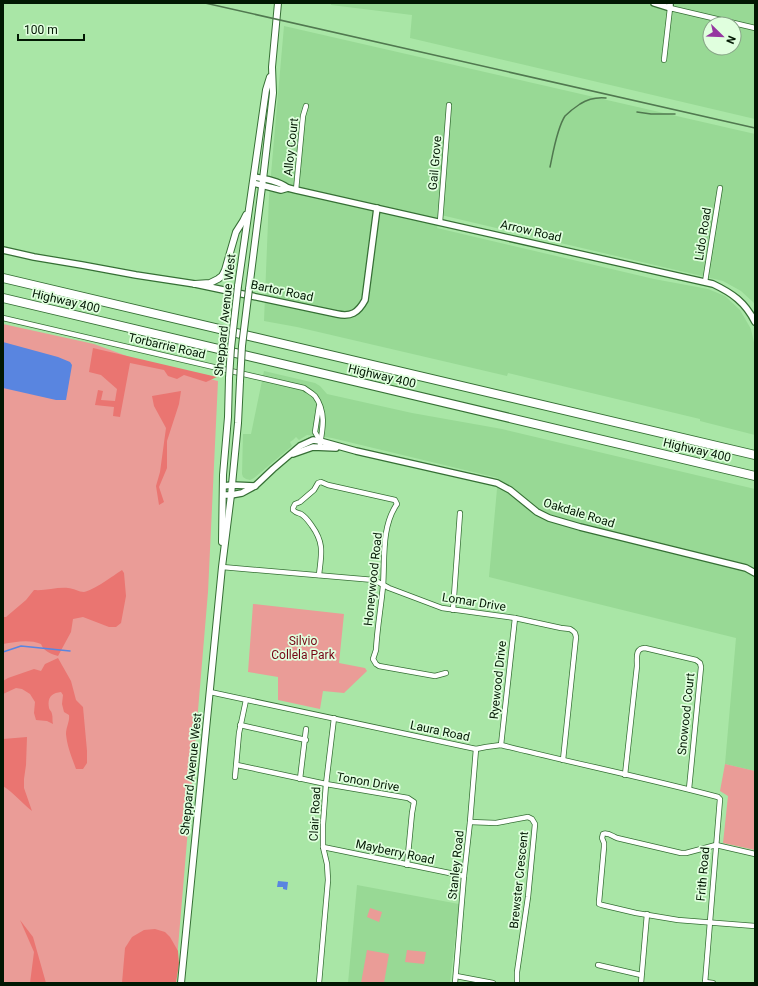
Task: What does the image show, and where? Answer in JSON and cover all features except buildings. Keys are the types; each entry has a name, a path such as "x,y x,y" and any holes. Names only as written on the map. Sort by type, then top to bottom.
{"highway":[{"name":"Highway 400","path":"3,278 755,455"},
{"name":"Highway 400","path":"3,298 755,476"}],"main road":[{"name":"Sheppard Avenue West","path":"181,983 222,567 238,423 242,346 272,93 272,67 278,3"},
{"name":"Sheppard Avenue West","path":"222,567 223,486 228,417 228,378 231,348 248,210 266,90 272,67"},
{"path":"195,284 210,282 222,276 236,232 248,210"}],"street":[{"path":"654,3 670,5 755,28"},
{"path":"664,60 670,5"},
{"name":"Gail Grove","path":"440,222 449,105"},
{"name":"Alloy Court","path":"296,190 303,116 306,106"},
{"name":"Arrow Road","path":"253,180 263,178 296,190 713,284 732,294 746,306 755,322"},
{"name":"Arrow Road","path":"253,180 262,186 281,190 288,188"},
{"name":"Lido Road","path":"705,282 720,188"},
{"name":"Bartor Road","path":"3,250 136,276 195,284 337,314 349,315 361,308 367,294 378,208"},
{"name":"Torbarrie Road","path":"3,318 304,388 314,395 319,404 323,417 323,430 320,444"},
{"name":"Oakdale Road","path":"223,494 231,495 242,493 255,486 288,456 320,444 497,483 510,490 537,512 549,518 746,568 755,573"},
{"name":"Honeywood Road","path":"319,575 322,548 320,542 310,522 301,514 294,511 293,508 295,504 300,502 314,490 318,483 321,482 328,485 395,500 397,504 392,512 386,536 383,585 376,650 373,659 379,666 435,676 446,673"},
{"path":"223,486 255,486"},
{"path":"453,610 460,513"},
{"name":"Lomar Drive","path":"222,567 374,580 442,608 515,618 573,631 576,637 563,760"},
{"name":"Ryewood Drive","path":"501,745 515,618"},
{"name":"Snowood Court","path":"625,775 638,654 641,648 645,648 696,660 700,663 701,667 689,789"},
{"name":"Laura Road","path":"210,692 476,749 501,745 689,789"},
{"path":"235,777 240,725 246,700"},
{"name":"Clair Road","path":"318,983 328,880 327,864 323,847 323,824 334,718"},
{"path":"240,725 306,740"},
{"path":"300,779 306,740 306,729"},
{"name":"Stanley Road","path":"455,983 476,749"},
{"path":"237,765 326,784"},
{"name":"Tonon Drive","path":"326,784 408,798 414,802 407,865"},
{"name":"Frith Road","path":"689,789 718,797 720,799 705,983"},
{"name":"Brewster Crescent","path":"470,822 496,823 528,816 532,818 535,824 517,983"},
{"path":"755,854 716,845 681,853 617,838 607,833 603,834 602,838 604,847 600,904 678,920 755,926"},
{"name":"Mayberry Road","path":"323,847 464,876"},
{"path":"641,983 647,914"},
{"path":"598,964 641,975"},
{"path":"456,976 493,983"},
{"path":"705,983 713,983"}],"shaded area":[{"path":"331,3 755,3 755,119 410,38 412,15 331,5"},
{"path":"284,26 755,134 755,305 741,291 723,281 441,215 437,228 654,279 708,289 725,296 740,310 751,329 755,347 755,435 700,421 700,419 508,373 507,376 297,327 264,321 269,197"},
{"path":"93,348 217,377 206,382 184,375 177,379 168,376 164,370 130,363 120,417 113,416 114,407 95,405 98,390 103,391 101,400 115,401 117,389 101,375 89,372"},
{"path":"264,371 315,383 327,394 412,413 502,429 755,489 755,771 725,764 736,638 489,577 498,478 332,438 307,435 299,440 296,437 290,442 292,446 254,478 250,480 243,477 243,434 251,434"},
{"path":"181,391 179,404 167,441 167,468 159,487 164,502 159,505 156,486 160,472 166,428 154,406 152,396"},
{"path":"122,570 124,573 126,596 121,623 116,627 109,627 83,617 73,619 71,632 58,656 48,652 41,644 36,642 22,641 3,644 3,617 6,617 26,600 34,590 68,588 84,592 98,586"},
{"path":"58,658 71,681 76,700 83,707 87,763 83,769 76,769 69,747 66,734 69,715 64,712 62,704 63,695 61,692 55,693 51,696 49,701 53,724 47,721 36,720 34,713 35,702 30,694 22,689 16,688 3,694 3,681 34,669 41,671 45,664"},
{"path":"27,737 24,788 32,811 3,786 3,739"},
{"path":"357,885 459,904 450,983 348,983"},
{"path":"20,920 33,937 46,983 30,983 34,952"},
{"path":"155,929 165,932 170,937 178,951 179,964 176,983 122,983 125,948 132,937 144,930"}],"green space":[{"path":"3,324 94,344 154,366 218,381 208,592 175,983 3,983"},
{"name":"Silvio Collela Park","path":"253,604 344,614 339,663 365,668 367,671 344,693 323,691 320,709 278,700 278,677 248,672"},
{"path":"725,764 755,771 755,850 723,843 728,796 720,791"},
{"path":"370,908 382,912 379,922 367,917"},
{"path":"367,950 389,954 384,983 361,983"},
{"path":"407,950 426,952 424,964 405,962"}],"water":[{"path":"3,342 58,357 70,362 72,365 66,400 56,400 3,388"},
{"path":"278,881 288,882 287,890 283,889 283,887 277,887"}],"waterway":[{"path":"3,652 21,646 70,651"}],"railway":[{"path":"205,3 755,128"},
{"path":"550,167 558,134 565,116 586,101 595,98 606,98"},
{"path":"637,112 651,114 675,114"}]}
